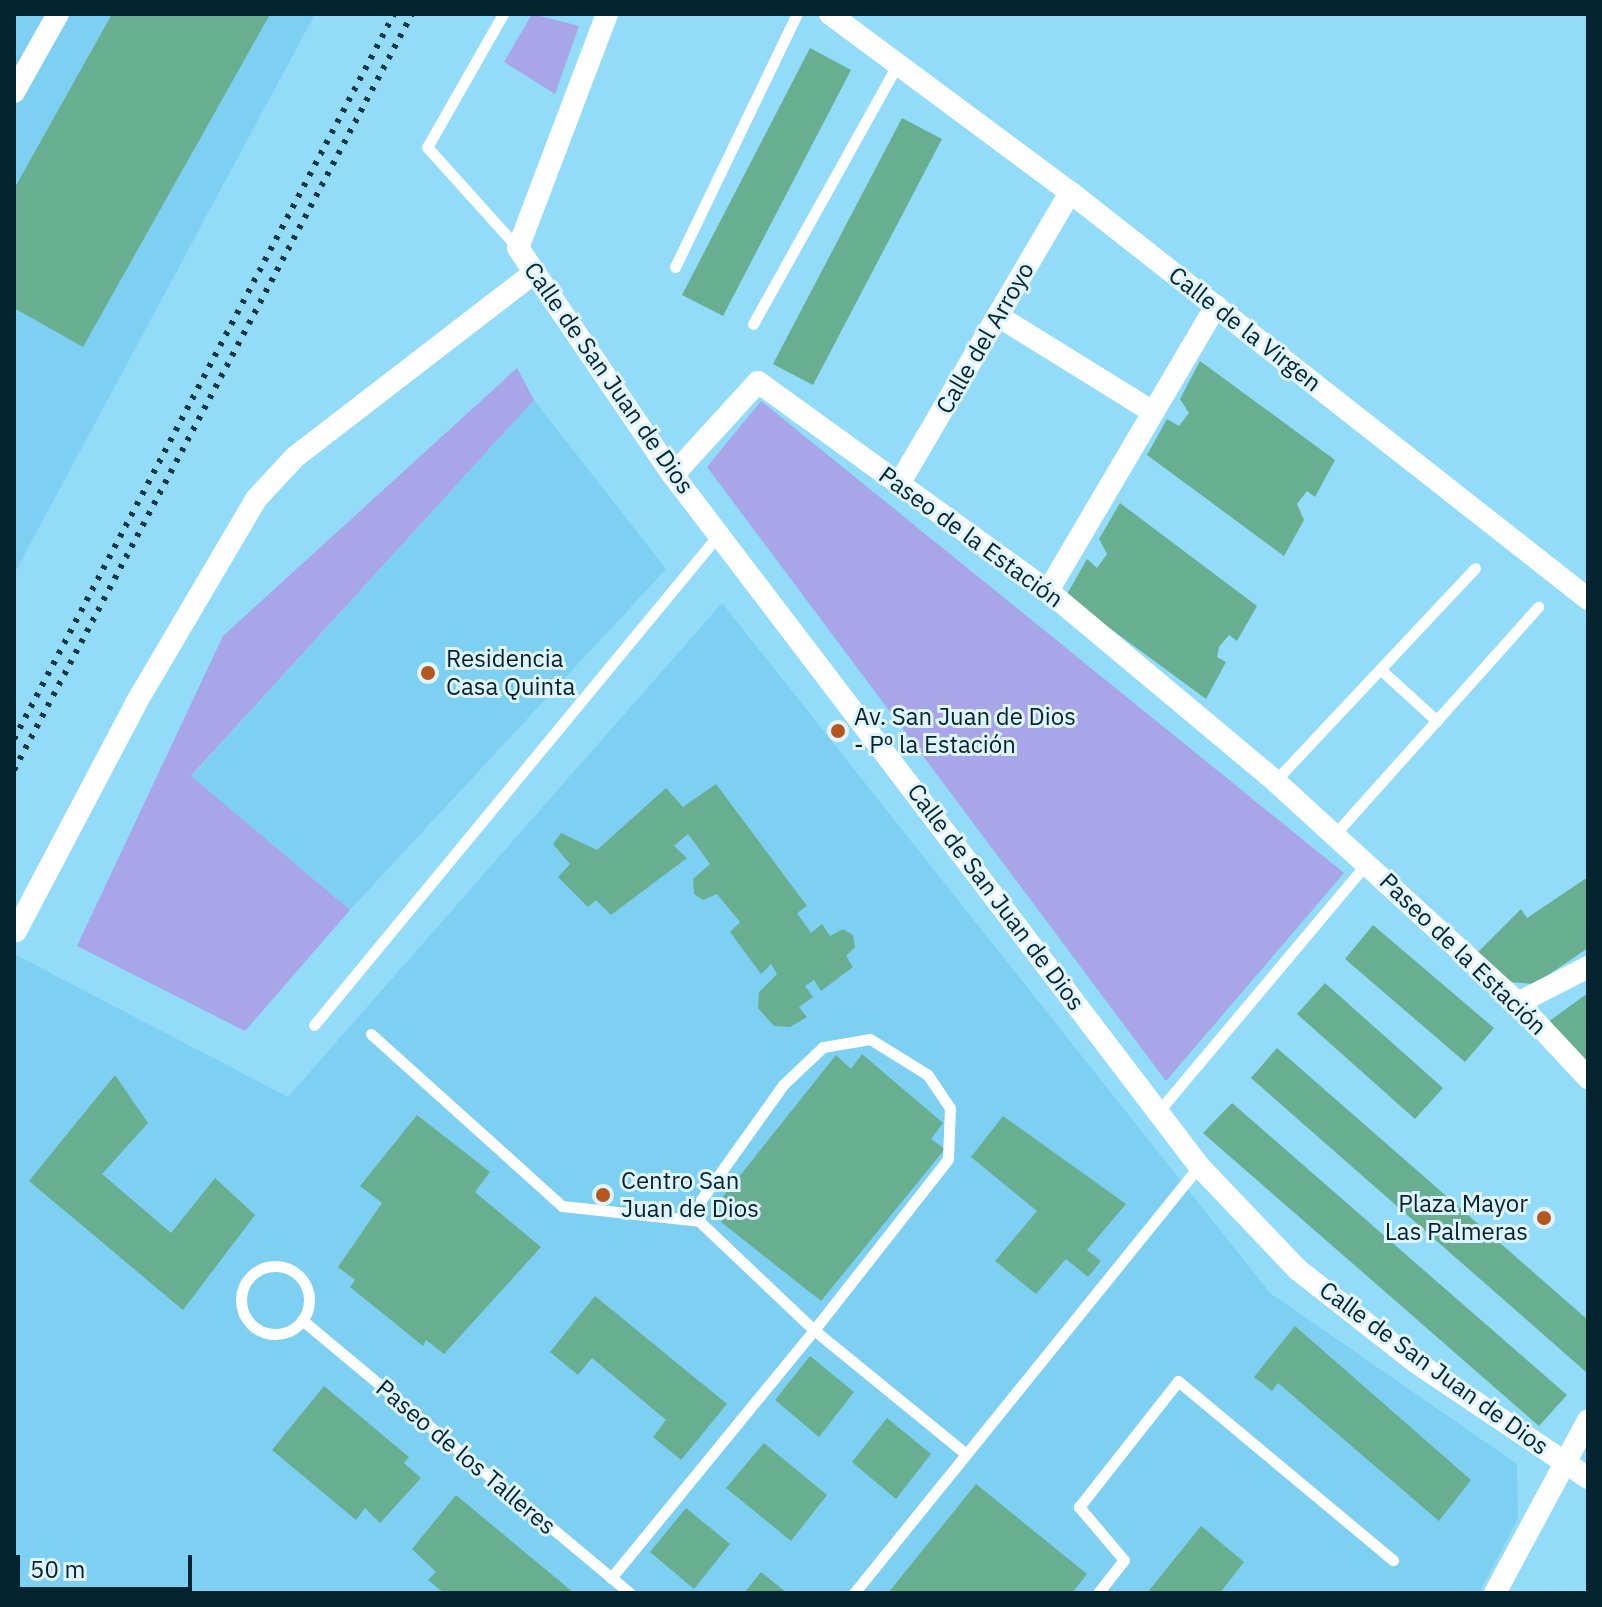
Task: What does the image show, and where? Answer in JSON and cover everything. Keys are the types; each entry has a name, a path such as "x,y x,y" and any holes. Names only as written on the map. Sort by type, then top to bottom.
{"street":[{"path":"14,92 58,14"},
{"name":"Calle de San Juan de Dios","path":"607,14 518,248 673,475 1199,1166 1297,1269 1417,1363 1588,1478"},
{"name":"Calle de la Virgen","path":"830,14 1070,192 1588,599"},
{"name":"Calle del Arroyo","path":"899,484 1070,192"},
{"path":"16,931 136,703 256,499 295,457 535,272"},
{"path":"1048,591 1216,306"},
{"path":"998,316 1153,412"},
{"name":"Paseo de la Estación","path":"673,475 758,382 1048,591 1275,781 1518,1003 1588,1078"},
{"path":"1518,1003 1588,967"},
{"path":"1495,1593 1562,1461 1588,1420"}],"lane":[{"name":"Calle de San Juan de Dios","path":"503,14 427,147 518,248"},
{"path":"675,267 797,14"},
{"path":"753,324 898,64"},
{"path":"314,1025 720,534"},
{"path":"1275,781 1475,568"},
{"path":"1335,834 1538,607"},
{"path":"1380,669 1437,721"},
{"path":"1158,1112 1367,863"},
{"path":"371,1034 562,1206 699,1221 814,1330 966,1454"},
{"path":"611,1578 814,1330 948,1159 950,1108 928,1075 870,1039 823,1047 774,1098 701,1200 699,1221"},
{"path":"854,1593 1199,1166"},
{"path":"275,1266 296,1273 309,1293 302,1320 279,1333 259,1329 242,1303 246,1282 275,1266"},
{"name":"Paseo de los Talleres","path":"302,1320 630,1593"},
{"path":"1098,1593 1124,1560 1079,1507 1178,1381 1393,1560"}],"shaded area":[{"path":"14,14 315,14 14,574"},
{"path":"532,14 579,26 555,94 504,62"},
{"path":"517,368 534,400 191,776 350,910 245,1031 77,946 223,636"},
{"name":"Residencia Casa Quinta","path":"534,400 666,569 350,910 191,777"},
{"path":"761,401 1344,873 1166,1081 707,467"},
{"name":"Centro San Juan de Dios","path":"722,603 1270,1293 1517,1464 1518,1519 1479,1593 14,1593 14,954 288,1097"}],"building":[{"path":"112,14 269,16 83,347 14,308 14,189"},
{"path":"810,48 851,70 723,316 682,295"},
{"path":"902,118 942,139 813,385 773,364"},
{"path":"1200,361 1335,460 1315,497 1307,491 1297,504 1304,520 1284,556 1147,455 1167,419 1179,426 1189,413 1180,399"},
{"path":"1120,503 1257,606 1237,641 1229,635 1219,647 1217,657 1226,662 1206,699 1066,596 1087,559 1097,568 1107,554 1099,539"},
{"path":"716,784 807,906 797,913 811,933 822,924 830,936 843,929 853,935 855,947 846,956 853,967 821,991 814,980 805,986 813,997 799,1007 807,1017 790,1027 774,1026 758,1008 759,992 777,974 771,964 761,974 730,932 740,922 717,894 703,900 694,894 693,879 710,864 688,834 674,846 687,858 611,915 596,900 588,907 558,877 570,864 553,844 561,833 597,850 666,788 683,807"},
{"path":"1588,877 1588,948 1535,984 1509,982 1478,952 1521,909 1527,918"},
{"path":"1373,925 1494,1028 1465,1062 1345,959"},
{"path":"1325,983 1443,1088 1415,1119 1297,1014"},
{"path":"1588,993 1588,1064 1548,1022"},
{"path":"1277,1048 1588,1320 1586,1372 1251,1078"},
{"path":"862,1054 943,1123 931,1139 945,1149 821,1301 721,1222 728,1213 718,1203 836,1055 851,1069"},
{"path":"115,1075 148,1123 102,1174 171,1233 215,1178 255,1215 183,1310 29,1181"},
{"path":"1232,1103 1567,1395 1539,1426 1203,1133"},
{"path":"417,1115 490,1172 475,1192 541,1247 444,1354 426,1340 423,1346 350,1287 355,1280 338,1267 382,1203 360,1186"},
{"path":"1003,1116 1126,1204 1087,1250 1101,1261 1088,1277 1066,1259 1036,1294 995,1261 1037,1211 971,1157"},
{"path":"595,1296 727,1404 681,1460 653,1437 666,1420 592,1358 578,1375 550,1352"},
{"path":"1295,1326 1471,1480 1439,1521 1278,1383 1272,1391 1254,1377"},
{"path":"810,1356 854,1392 819,1437 775,1400"},
{"path":"324,1386 409,1457 404,1463 421,1478 380,1523 365,1508 356,1520 272,1450"},
{"path":"887,1418 931,1454 896,1499 852,1462"},
{"path":"764,1443 827,1495 791,1541 726,1488"},
{"path":"976,1484 1087,1574 1072,1593 888,1593"},
{"path":"456,1495 574,1593 444,1593 428,1580 436,1572 412,1549"},
{"path":"686,1508 730,1544 694,1589 650,1552"},
{"path":"1201,1526 1244,1562 1220,1593 1147,1593"},
{"path":"761,1572 787,1593 744,1593"}],"railway":[{"path":"14,739 394,14"},
{"path":"14,770 412,14"}],"place":[{"name":"Residencia Casa Quinta","path":"428,673"},
{"name":"Av. San Juan de Dios - Pº la Estación","path":"838,731"},
{"name":"Centro San Juan de Dios","path":"603,1195"},
{"name":"Plaza Mayor Las Palmeras","path":"1544,1218"}]}
